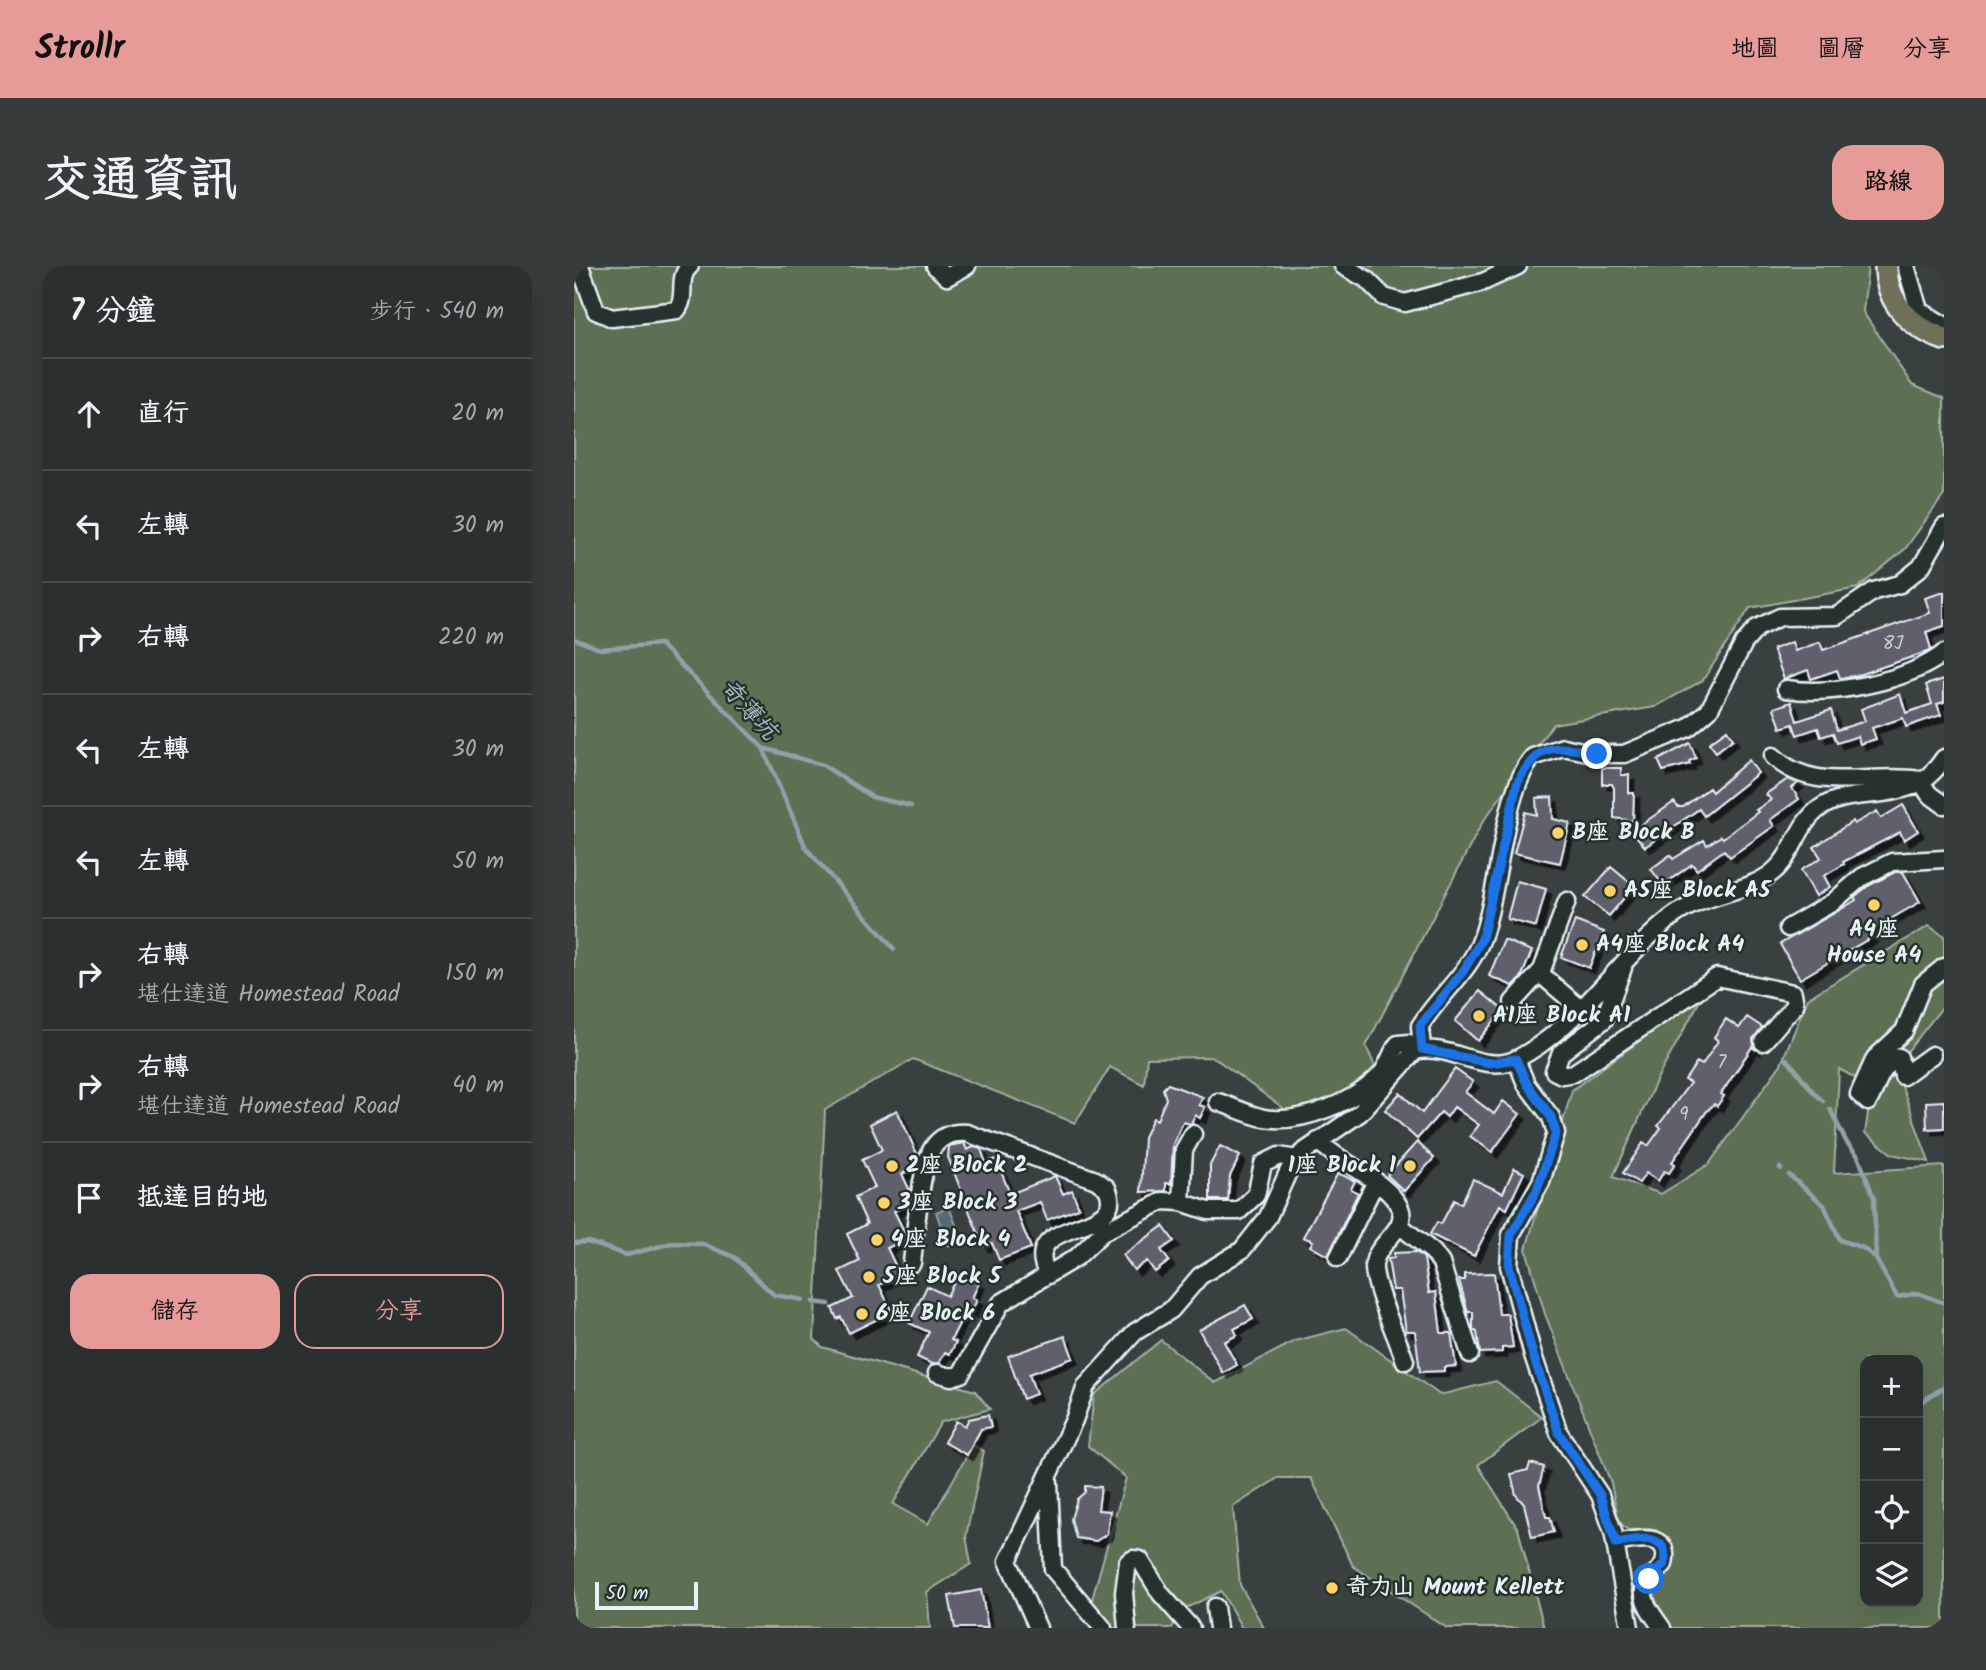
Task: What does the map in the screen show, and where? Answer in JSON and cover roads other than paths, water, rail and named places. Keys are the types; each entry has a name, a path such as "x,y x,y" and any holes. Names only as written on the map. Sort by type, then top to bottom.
{"main road":[{"path":"1886,266 1891,294 1903,314 1920,328 1944,339"}],"street":[{"path":"580,266 596,311 612,318 677,310 683,298 682,276 690,266"},
{"path":"935,266 947,277 967,266"},
{"path":"1343,266 1366,279 1384,297 1405,303 1483,282 1518,266"},
{"path":"1906,266 1919,310 1944,325"},
{"path":"1422,1049 1420,1026 1464,970 1482,939 1517,784 1533,757 1550,749 1563,747 1597,754 1624,754 1688,728 1709,709 1747,638 1757,628 1780,617 1837,616 1874,591 1900,584 1921,566 1944,527"},
{"path":"1786,689 1818,692 1851,690 1920,666 1944,653"},
{"path":"1773,755 1789,769 1809,777 1900,777 1920,780 1929,794 1944,805"},
{"path":"1218,1102 1266,1119 1319,1112 1361,1092 1374,1081 1385,1070 1398,1044 1409,1043 1422,1049 1490,1063 1516,1059 1547,1040 1681,911 1774,872 1807,820 1821,807 1834,801 1887,794 1920,780 1944,758"},
{"path":"1788,928 1833,902 1862,877 1892,862 1944,859"},
{"path":"1513,1002 1539,973 1567,901"},
{"path":"1625,962 1604,1020 1561,1053 1554,1071 1562,1075 1574,1073 1717,977 1793,993 1795,1005 1763,1042"},
{"path":"1932,1055 1903,1076 1899,1057 1884,1066 1876,1078 1868,1102 1859,1094 1877,1054 1904,1031 1923,984 1944,967"},
{"path":"1539,973 1580,1008"},
{"path":"1038,1628 1009,1561 1049,1477 1086,1387 1135,1332 1171,1310 1200,1276 1242,1250 1268,1217 1297,1159 1318,1140 1360,1113 1382,1091 1409,1056 1422,1049"},
{"path":"1516,1059 1527,1084 1551,1117 1556,1133 1537,1190 1511,1235 1509,1266 1533,1355 1559,1433 1600,1495 1616,1543 1630,1628"},
{"path":"912,1263 928,1155 942,1138 954,1133 967,1133 1096,1180 1107,1188 1111,1198 1105,1213 1052,1238 1044,1245 1041,1260 1048,1275"},
{"path":"1181,1202 1184,1150 1193,1134"},
{"path":"1318,1140 1340,1161 1376,1181 1395,1201 1400,1222 1433,1252 1441,1263 1470,1353"},
{"path":"937,1373 951,1377 961,1374 1001,1303 1077,1257 1096,1237 1145,1208 1163,1201 1181,1202 1208,1212 1240,1210 1256,1195 1264,1164 1279,1156 1297,1159"},
{"path":"1338,1258 1376,1181"},
{"path":"1400,1222 1380,1247 1374,1267 1405,1361"},
{"path":"1049,1477 1054,1569 1103,1628"},
{"path":"1616,1543 1647,1538 1657,1541 1664,1549 1664,1564 1649,1579 1644,1596 1648,1608 1662,1628"},
{"path":"1127,1628 1124,1577 1128,1562 1133,1559 1140,1560 1161,1594 1191,1628"},
{"path":"1215,1607 1218,1628"}],"water":[{"path":"949,1207 962,1240 948,1246 936,1212"}],"waterway":[{"name":"奇薄坑","path":"574,639 600,649 660,644 763,748 806,848 894,949"},
{"path":"763,748 823,765 872,797 911,806"},
{"path":"1786,1059 1823,1101"},
{"path":"1830,1109 1847,1143 1858,1156 1874,1198 1876,1259 1897,1297 1918,1293 1944,1303"},
{"path":"1789,1175 1824,1205 1840,1240 1863,1248 1876,1258"},
{"path":"574,1243 588,1242 627,1255 672,1243 703,1244 734,1257 774,1295 803,1300"},
{"path":"813,1302 829,1304"},
{"path":"1923,1401 1944,1387"}],"place":[{"name":"B座 Block B","path":"1558,833"},
{"name":"A5座 Block A5","path":"1610,891"},
{"name":"A4座 House A4","path":"1874,905"},
{"name":"A4座 Block A4","path":"1582,945"},
{"name":"A1座 Block A1","path":"1479,1016"},
{"name":"2座 Block 2","path":"892,1166"},
{"name":"1座 Block 1","path":"1410,1166"},
{"name":"3座 Block 3","path":"884,1203"},
{"name":"4座 Block 4","path":"877,1240"},
{"name":"5座 Block 5","path":"869,1277"},
{"name":"6座 Block 6","path":"862,1314"},
{"name":"奇力山 Mount Kellett","path":"1332,1588"}]}
